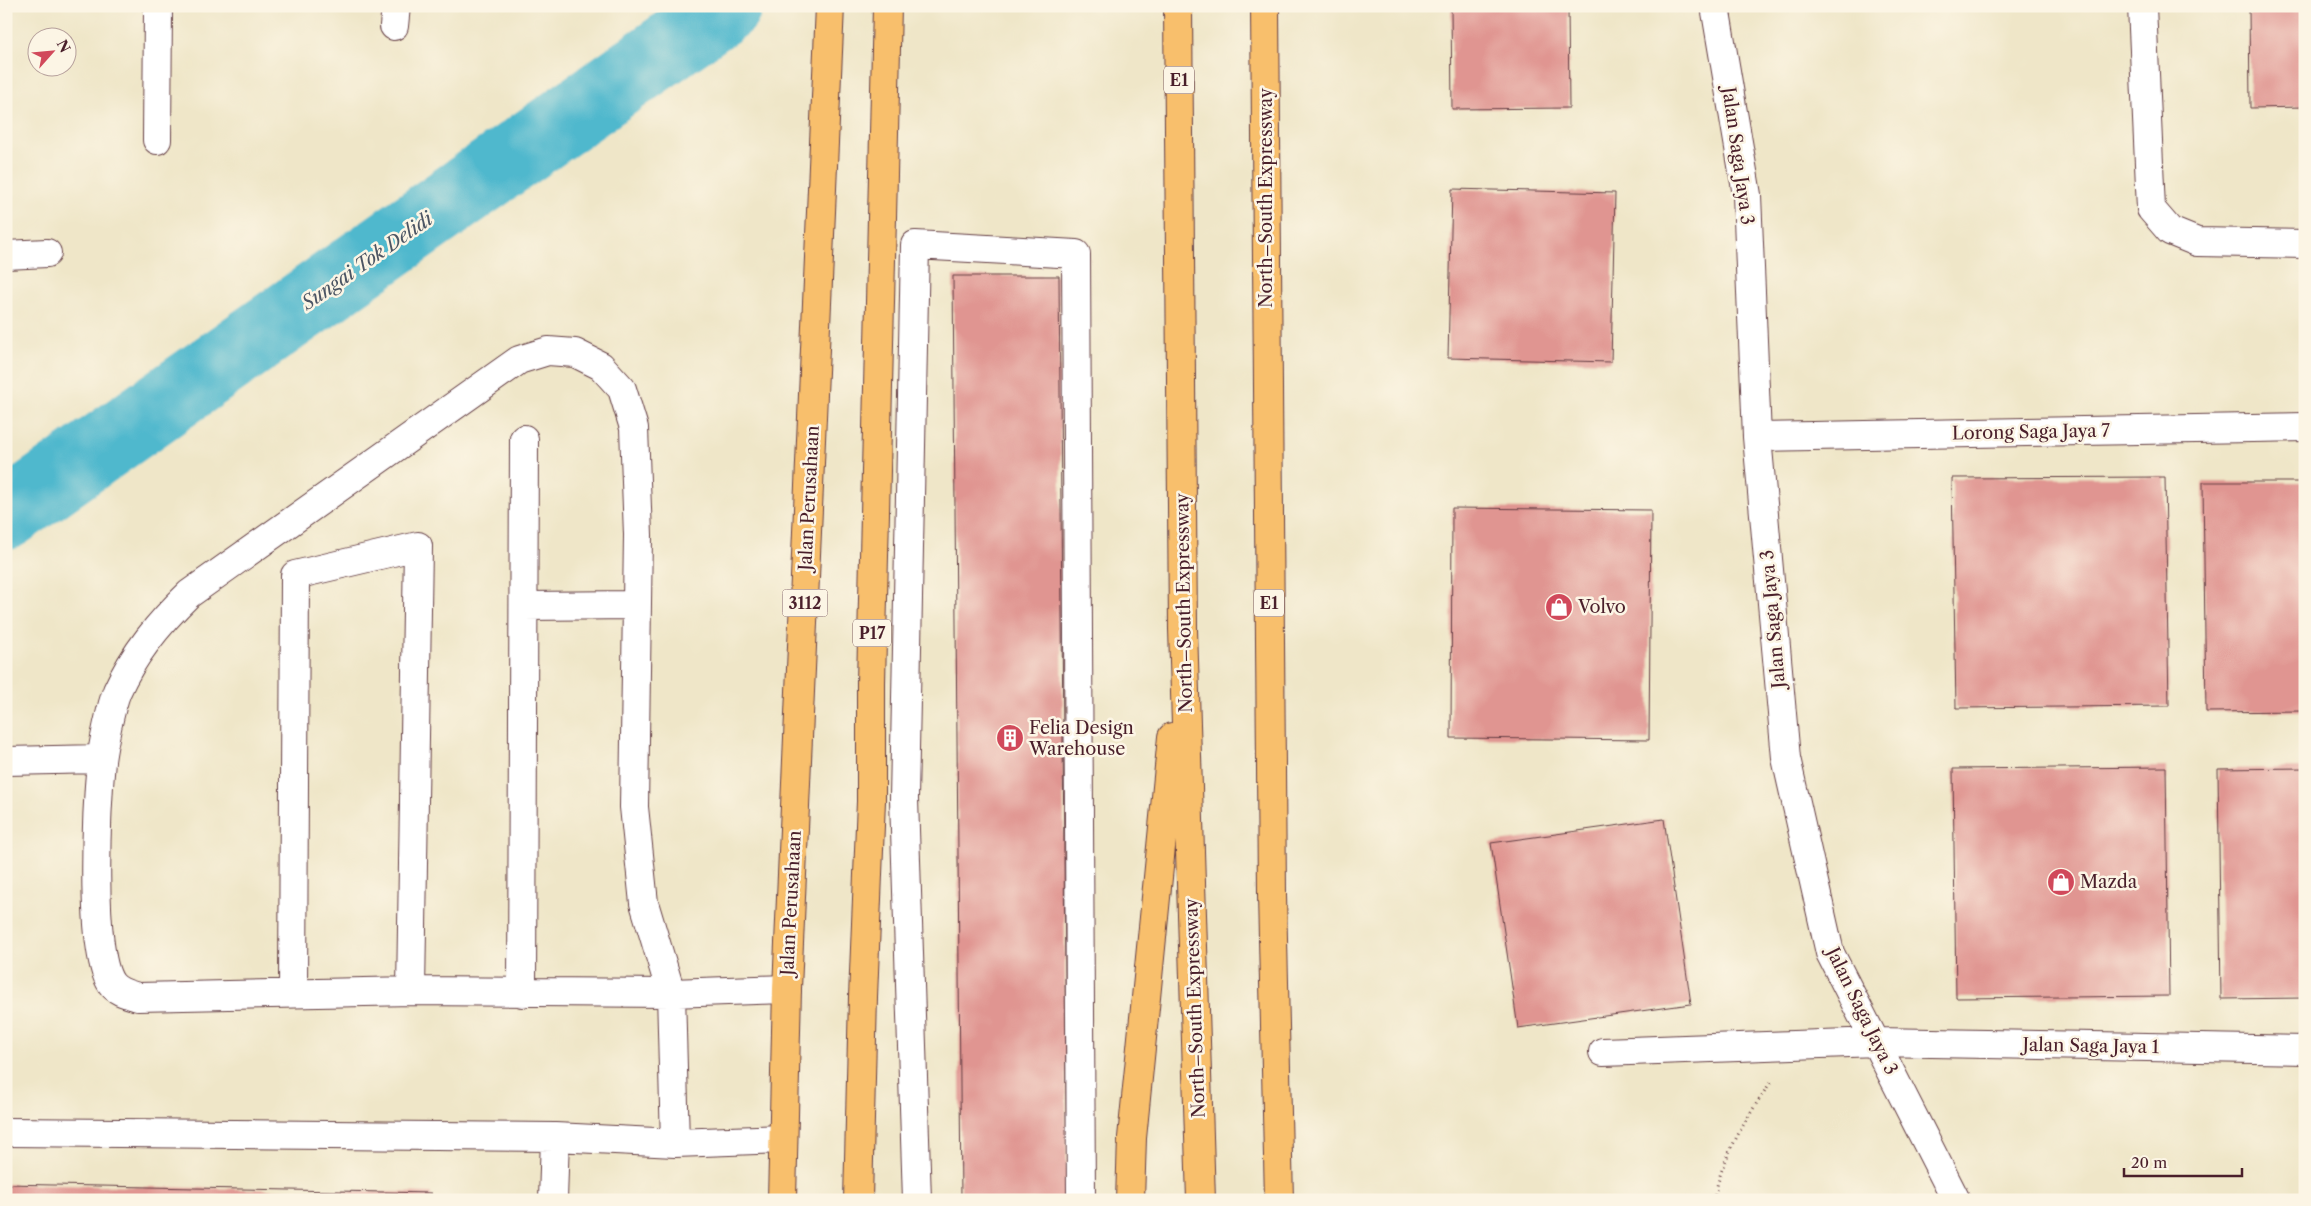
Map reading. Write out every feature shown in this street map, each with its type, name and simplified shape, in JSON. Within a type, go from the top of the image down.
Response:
[{"type":"main road","name":"Jalan Perusahaan","points":[[782,1200],[787,988],[828,93],[830,6]]},
{"type":"main road","name":"P17","points":[[858,1200],[863,997],[871,801],[870,682],[887,6]]},
{"type":"main road","name":"North–South Expressway","points":[[1178,6],[1183,629],[1202,1200]]},
{"type":"main road","name":"North–South Expressway","points":[[1265,6],[1272,885],[1279,1200]]},
{"type":"main road","points":[[1130,1200],[1132,1138],[1183,629]]},
{"type":"street","points":[[157,140],[158,6]]},
{"type":"street","name":"Jalan Saga Jaya 3","points":[[1715,6],[1747,195],[1757,437],[1786,758],[1830,953],[1878,1042],[1956,1200]]},
{"type":"street","points":[[2142,6],[2151,208],[2170,231],[2197,242],[2305,244]]},
{"type":"street","points":[[917,1200],[904,799],[915,245],[1076,254],[1081,1200]]},
{"type":"street","points":[[6,255],[47,254]]},
{"type":"street","points":[[675,1143],[671,993],[644,903],[634,806],[638,476],[634,428],[622,389],[601,366],[575,353],[548,351],[518,360],[189,594],[162,620],[137,653],[116,693],[101,759],[96,850],[100,941],[105,970],[111,984],[119,991],[138,997],[411,991],[671,993],[787,988]]},
{"type":"street","name":"Lorong Saga Jaya 7","points":[[1757,437],[2305,428]]},
{"type":"street","points":[[522,993],[524,439]]},
{"type":"street","points":[[293,993],[295,575],[418,546],[411,991]]},
{"type":"street","points":[[524,606],[636,604]]},
{"type":"street","points":[[6,760],[101,759]]},
{"type":"street","points":[[871,801],[904,799]]},
{"type":"street","name":"Jalan Saga Jaya 1","points":[[1603,1052],[1878,1042],[2305,1050]]},
{"type":"street","points":[[6,1132],[554,1137],[675,1143],[783,1139]]},
{"type":"street","points":[[553,1200],[554,1137]]},
{"type":"path","points":[[1714,1200],[1717,1181],[1748,1116],[1795,1046]]},
{"type":"building","points":[[1451,6],[1568,6],[1569,108],[1452,109]]},
{"type":"building","points":[[2249,6],[2305,6],[2305,107],[2250,108]]},
{"type":"building","points":[[1452,189],[1615,193],[1611,362],[1448,358]]},
{"type":"building","name":"Felia Design Warehouse","points":[[953,276],[1059,276],[1067,1200],[961,1200]]},
{"type":"building","points":[[2165,477],[2169,706],[1956,708],[1952,478]]},
{"type":"building","points":[[2203,482],[2305,482],[2305,711],[2206,712]]},
{"type":"building","points":[[1452,508],[1651,510],[1649,740],[1451,738]]},
{"type":"building","name":"Mazda","points":[[2166,767],[2169,996],[1956,998],[1953,769]]},
{"type":"building","points":[[2305,768],[2305,998],[2221,999],[2218,769]]},
{"type":"building","points":[[1664,819],[1691,1004],[1518,1028],[1491,843]]},
{"type":"building","points":[[6,1184],[431,1193],[431,1200],[6,1200]]},
{"type":"waterway","points":[[707,6],[707,22]]},
{"type":"waterway","name":"Sungai Tok Delidi","points":[[6,515],[727,6]]},
{"type":"place","name":"Volvo","points":[[1559,607]]},
{"type":"place","name":"Felia Design Warehouse","points":[[1010,738]]},
{"type":"place","name":"Mazda","points":[[2061,882]]}]
